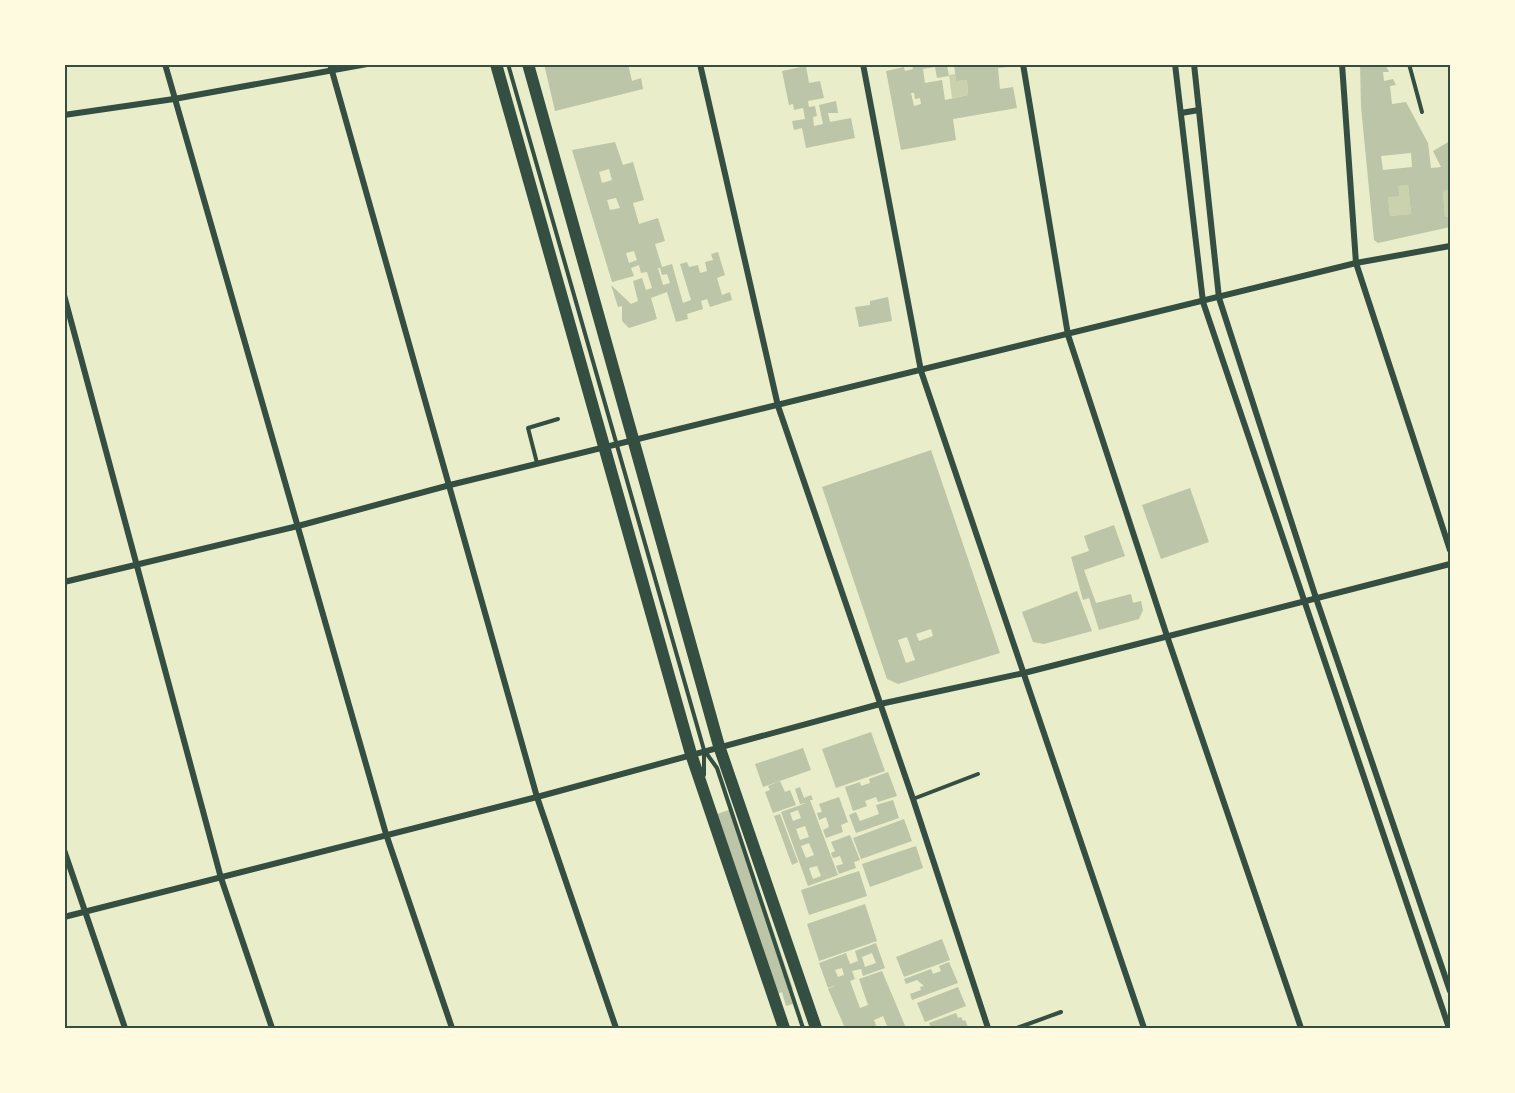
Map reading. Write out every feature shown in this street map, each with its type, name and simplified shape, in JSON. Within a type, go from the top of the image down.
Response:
[{"type":"main road","points":[[496,64],[610,446],[691,753],[784,1029]]},
{"type":"main road","points":[[528,64],[719,746],[816,1029]]},
{"type":"street","points":[[165,64],[386,834],[452,1029]]},
{"type":"street","points":[[64,115],[174,99],[331,68],[368,64]]},
{"type":"street","points":[[700,64],[778,406],[913,799],[988,1029]]},
{"type":"street","points":[[863,64],[921,371],[1144,1029]]},
{"type":"street","points":[[1023,64],[1068,335],[1300,1029]]},
{"type":"street","points":[[1175,64],[1203,302],[1449,1029]]},
{"type":"street","points":[[1194,64],[1219,298],[1316,598],[1450,991]]},
{"type":"street","points":[[1342,64],[1356,263],[1450,550]]},
{"type":"street","points":[[331,68],[537,797],[616,1029]]},
{"type":"street","points":[[1181,113],[1199,110]]},
{"type":"street","points":[[64,582],[298,526],[537,463],[1356,263],[1450,246]]},
{"type":"street","points":[[64,295],[221,878],[272,1029]]},
{"type":"street","points":[[64,917],[537,797],[691,753],[880,704],[1024,673],[1450,564]]},
{"type":"street","points":[[64,850],[125,1029]]},
{"type":"lane","points":[[508,64],[610,446],[704,750],[704,772],[790,1029]]},
{"type":"lane","points":[[1409,64],[1422,112]]},
{"type":"lane","points":[[537,463],[528,428],[558,419]]},
{"type":"lane","points":[[704,750],[717,768],[803,1029]]},
{"type":"lane","points":[[913,799],[978,774]]},
{"type":"lane","points":[[1017,1029],[1061,1012]]},
{"type":"green space","points":[[955,74],[956,81],[967,80],[968,95],[952,98],[949,75]]},
{"type":"green space","points":[[1408,185],[1411,214],[1390,216],[1388,197],[1398,186]]},
{"type":"green space","points":[[1450,190],[1450,216],[1445,217],[1443,191]]},
{"type":"building","points":[[544,64],[628,64],[632,81],[641,78],[643,89],[555,111]]},
{"type":"building","points":[[954,64],[1009,64],[1009,67],[998,68],[1000,89],[1013,87],[1017,108],[953,119],[956,140],[901,150],[886,71],[904,67],[905,71],[913,69],[912,65],[947,65],[949,76],[937,78],[935,67],[923,69],[925,83],[942,80],[945,100],[968,95],[967,80],[956,81]],"holes":[[[911,93],[914,93],[915,99],[920,98],[921,104],[914,106]]]},
{"type":"building","points":[[1360,64],[1385,64],[1389,72],[1383,72],[1384,81],[1393,79],[1396,85],[1390,86],[1392,104],[1406,102],[1428,143],[1431,168],[1441,167],[1433,151],[1450,141],[1450,190],[1443,191],[1445,217],[1450,216],[1450,227],[1378,243],[1374,240],[1361,107]],"holes":[[[1411,153],[1412,167],[1383,170],[1381,156]],[[1408,185],[1411,214],[1390,216],[1388,197],[1399,196],[1398,186]]]},
{"type":"building","points":[[806,66],[809,83],[820,81],[824,98],[808,101],[809,107],[815,106],[817,116],[813,117],[814,126],[823,124],[819,105],[836,101],[838,113],[828,113],[830,122],[851,118],[855,138],[806,148],[802,128],[794,130],[792,121],[805,119],[803,108],[794,110],[793,104],[789,105],[782,71]]},
{"type":"building","points":[[615,142],[623,165],[633,162],[644,200],[633,203],[639,224],[658,218],[665,241],[655,244],[662,267],[672,264],[683,303],[691,300],[680,264],[687,262],[689,267],[698,265],[700,273],[707,271],[705,262],[713,260],[711,254],[718,252],[725,275],[717,278],[722,295],[730,292],[732,300],[710,307],[707,299],[701,301],[703,309],[687,314],[688,319],[676,322],[667,292],[651,298],[657,319],[629,328],[622,321],[622,306],[618,307],[611,285],[631,304],[638,301],[633,281],[642,278],[646,290],[652,288],[647,272],[641,273],[639,265],[631,268],[634,276],[612,282],[572,150]],"holes":[[[609,169],[612,180],[602,183],[599,172]],[[616,198],[620,208],[610,210],[607,200]],[[634,251],[637,260],[629,263],[626,253]],[[658,268],[662,275],[667,274],[670,283],[663,285]]]},
{"type":"building","points":[[888,297],[892,321],[859,327],[855,307],[870,305],[870,301]]},
{"type":"building","points":[[931,450],[1000,653],[898,684],[887,679],[822,487]],"holes":[[[931,629],[933,636],[919,641],[916,634]],[[907,637],[915,660],[906,663],[898,640]]]},
{"type":"building","points":[[1190,488],[1209,542],[1161,559],[1142,505]]},
{"type":"building","points":[[1114,525],[1125,556],[1084,570],[1096,603],[1131,594],[1133,603],[1141,601],[1143,610],[1139,619],[1099,630],[1089,598],[1083,600],[1071,557],[1089,551],[1084,536]]},
{"type":"building","points":[[1077,591],[1092,631],[1044,644],[1033,642],[1022,612]]},
{"type":"building","points":[[871,732],[885,771],[836,788],[822,749]]},
{"type":"building","points":[[803,748],[811,770],[763,787],[755,764]]},
{"type":"building","points":[[888,772],[897,796],[878,802],[876,797],[865,801],[867,806],[853,811],[845,787],[860,782],[861,786],[870,783],[869,779]]},
{"type":"building","points":[[780,781],[785,792],[790,790],[796,805],[773,813],[765,792],[770,790],[768,786]]},
{"type":"building","points":[[800,787],[804,798],[811,795],[813,800],[810,800],[838,875],[808,886],[781,812],[806,803],[800,804],[795,789]],"holes":[[[798,810],[801,818],[793,821],[790,813]],[[805,826],[809,837],[800,840],[796,829]],[[809,843],[814,855],[806,858],[801,846]],[[817,866],[821,876],[813,879],[809,868]]]},
{"type":"building","points":[[839,797],[848,822],[841,825],[843,832],[826,838],[823,830],[829,827],[826,817],[819,820],[817,813],[822,812],[819,804]]},
{"type":"building","points":[[893,800],[899,818],[856,833],[849,815],[856,812],[860,821],[879,814],[876,805]]},
{"type":"building","points":[[732,809],[793,989],[788,990],[793,1004],[786,1006],[782,992],[777,994],[717,814]]},
{"type":"building","points":[[780,814],[798,862],[792,865],[774,816]]},
{"type":"building","points":[[904,819],[912,841],[861,859],[853,838]]},
{"type":"building","points":[[850,835],[860,860],[854,862],[856,868],[839,874],[836,866],[843,864],[840,856],[833,858],[831,853],[835,851],[831,842]]},
{"type":"building","points":[[916,846],[923,868],[870,887],[862,864]]},
{"type":"building","points":[[859,871],[867,896],[809,915],[801,890]]},
{"type":"building","points":[[865,904],[877,941],[819,961],[807,924]]},
{"type":"building","points":[[942,939],[950,960],[904,977],[896,957]]},
{"type":"building","points":[[876,943],[885,968],[863,976],[861,969],[852,971],[855,979],[850,981],[860,1008],[868,1005],[859,979],[882,971],[906,1028],[888,1028],[883,1016],[874,1020],[877,1028],[845,1028],[828,989],[836,985],[828,988],[819,963],[846,953],[850,964],[858,961],[855,951]],"holes":[[[872,953],[876,963],[865,967],[862,957]],[[842,968],[844,975],[838,977],[835,970]]]},
{"type":"building","points":[[949,962],[958,983],[912,1000],[910,994],[921,990],[920,987],[924,986],[917,980],[906,984],[904,979],[931,969],[933,974],[941,971],[939,966]]},
{"type":"building","points":[[958,987],[966,1006],[925,1022],[917,1003]]},
{"type":"building","points":[[956,1013],[958,1018],[965,1020],[968,1027],[931,1028],[929,1023]]}]
